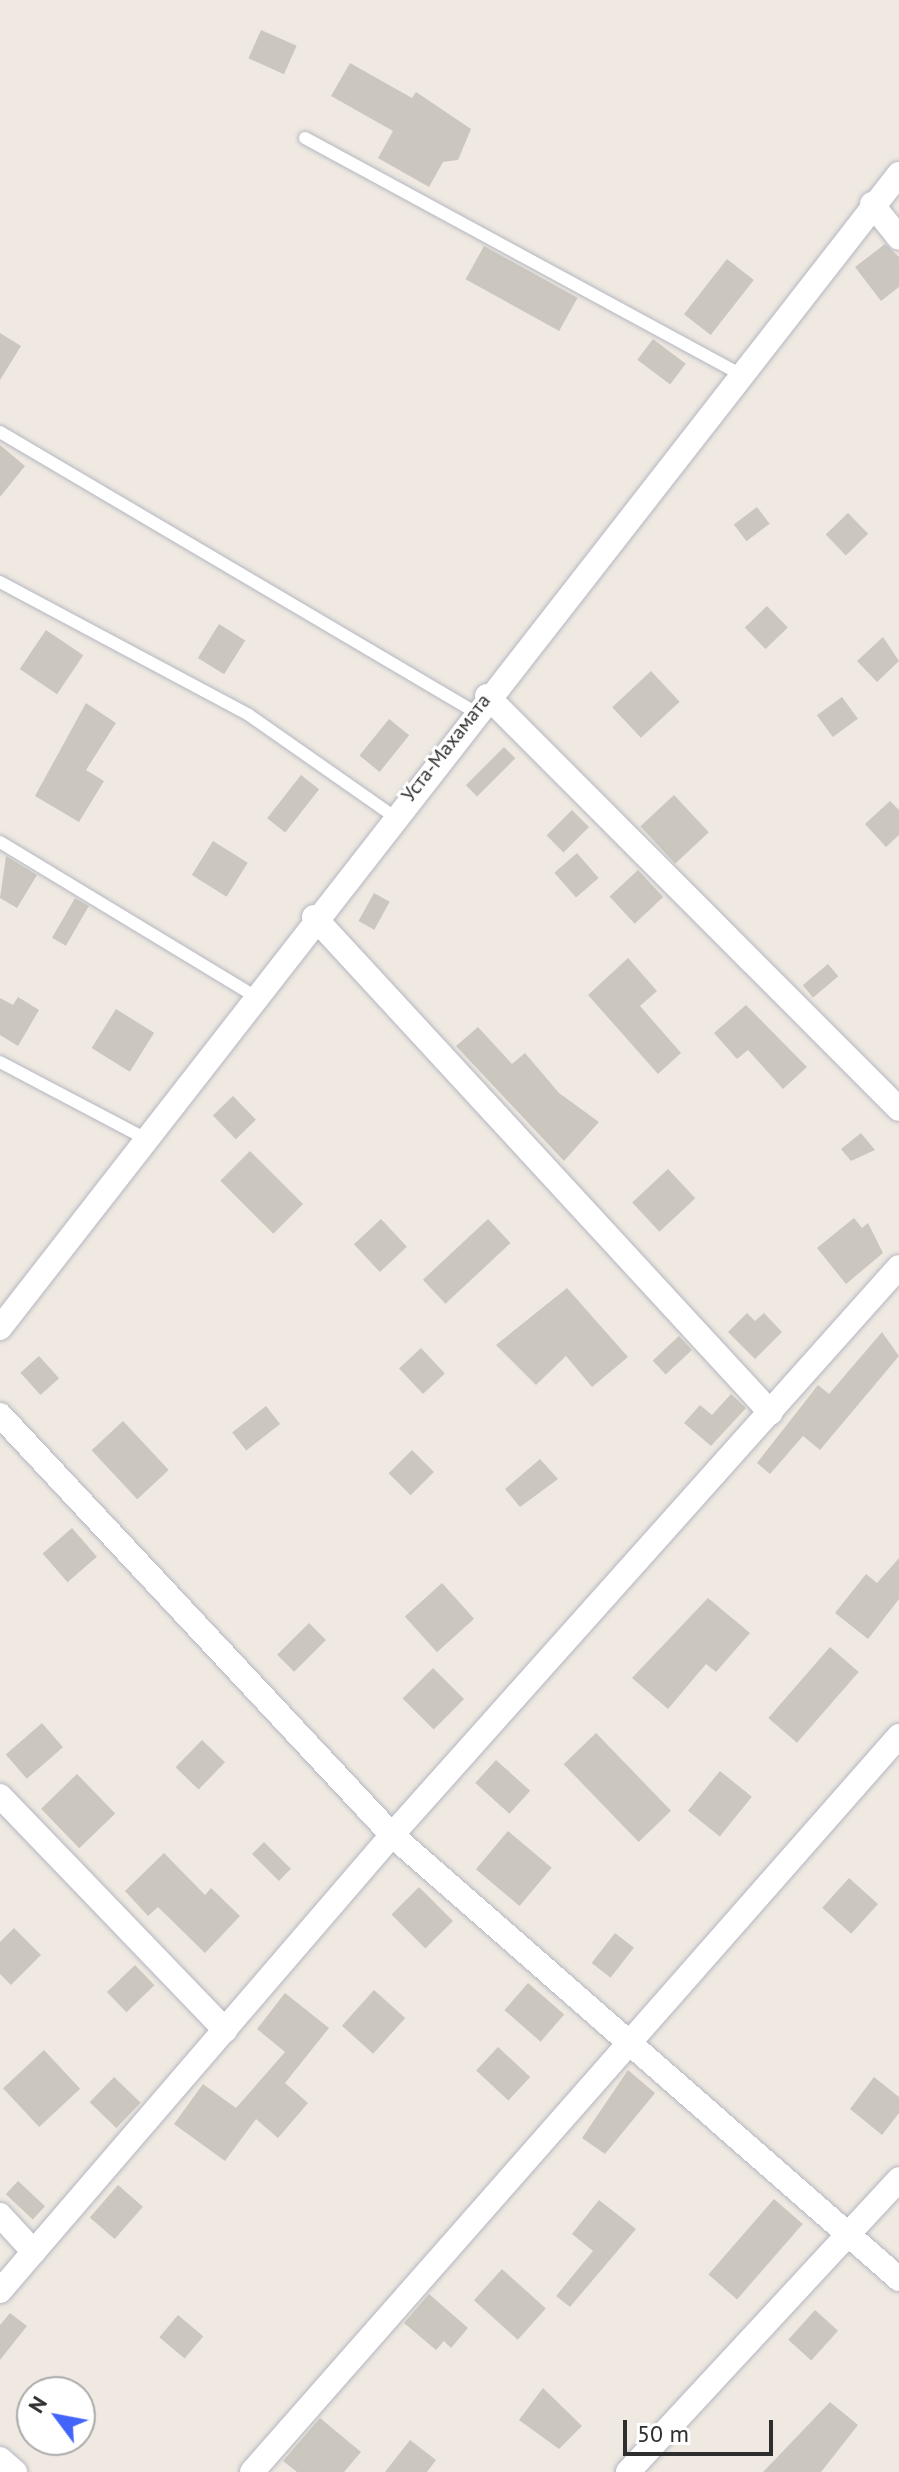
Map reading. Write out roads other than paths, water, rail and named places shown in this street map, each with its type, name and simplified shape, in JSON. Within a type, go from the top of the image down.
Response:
[{"type":"street","name":"Уста-Махамата","points":[[0,1328],[142,1137],[872,204],[899,174]]},
{"type":"street","points":[[872,204],[899,238]]},
{"type":"street","points":[[481,704],[899,1109]]},
{"type":"street","points":[[314,917],[771,1413]]},
{"type":"street","points":[[0,2291],[392,1835],[899,1267]]},
{"type":"street","points":[[0,1415],[392,1835],[628,2047],[899,2279]]},
{"type":"street","points":[[252,2472],[899,1736]]},
{"type":"street","points":[[0,1796],[225,2030]]},
{"type":"street","points":[[628,2472],[850,2237],[899,2179]]},
{"type":"street","points":[[0,2215],[34,2252]]},
{"type":"street","points":[[0,2459],[15,2472]]},
{"type":"lane","points":[[305,138],[739,374]]},
{"type":"lane","points":[[0,432],[481,704]]},
{"type":"lane","points":[[0,582],[249,715],[393,816]]},
{"type":"lane","points":[[0,842],[253,995]]},
{"type":"lane","points":[[0,1062],[142,1137]]}]
